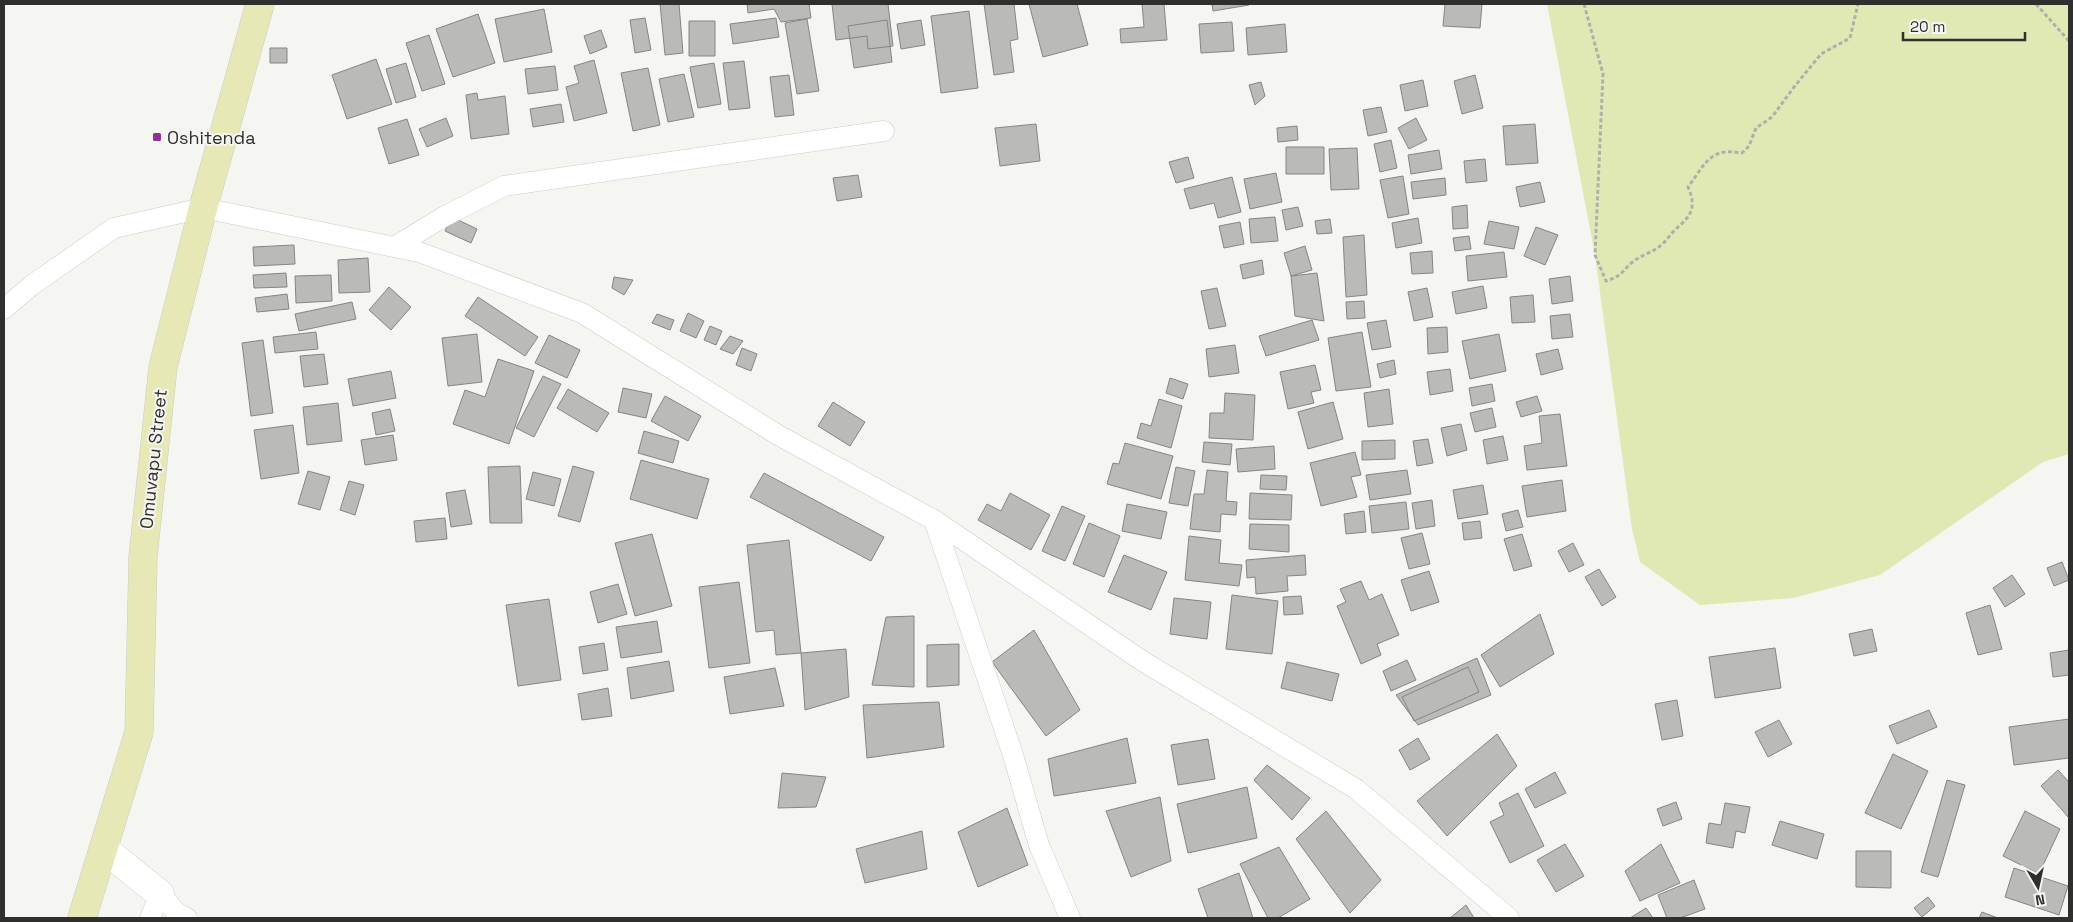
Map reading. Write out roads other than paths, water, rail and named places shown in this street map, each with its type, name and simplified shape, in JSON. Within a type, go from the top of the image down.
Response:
[{"type":"street","name":"Omuvapu Street","points":[[82,918],[139,732],[143,557],[163,367],[203,208],[260,4]]},
{"type":"street","points":[[104,849],[155,906]]},
{"type":"lane","points":[[394,247],[445,216],[504,186],[884,131]]},
{"type":"lane","points":[[4,309],[32,286],[114,228],[203,208],[419,252],[582,313],[778,435],[934,520],[1144,662],[1356,789],[1509,918]]},
{"type":"lane","points":[[934,520],[1013,755],[1039,844],[1070,918]]},
{"type":"lane","points":[[155,906],[187,918]]},
{"type":"place","name":"Oshitenda","points":[[157,137]]}]
